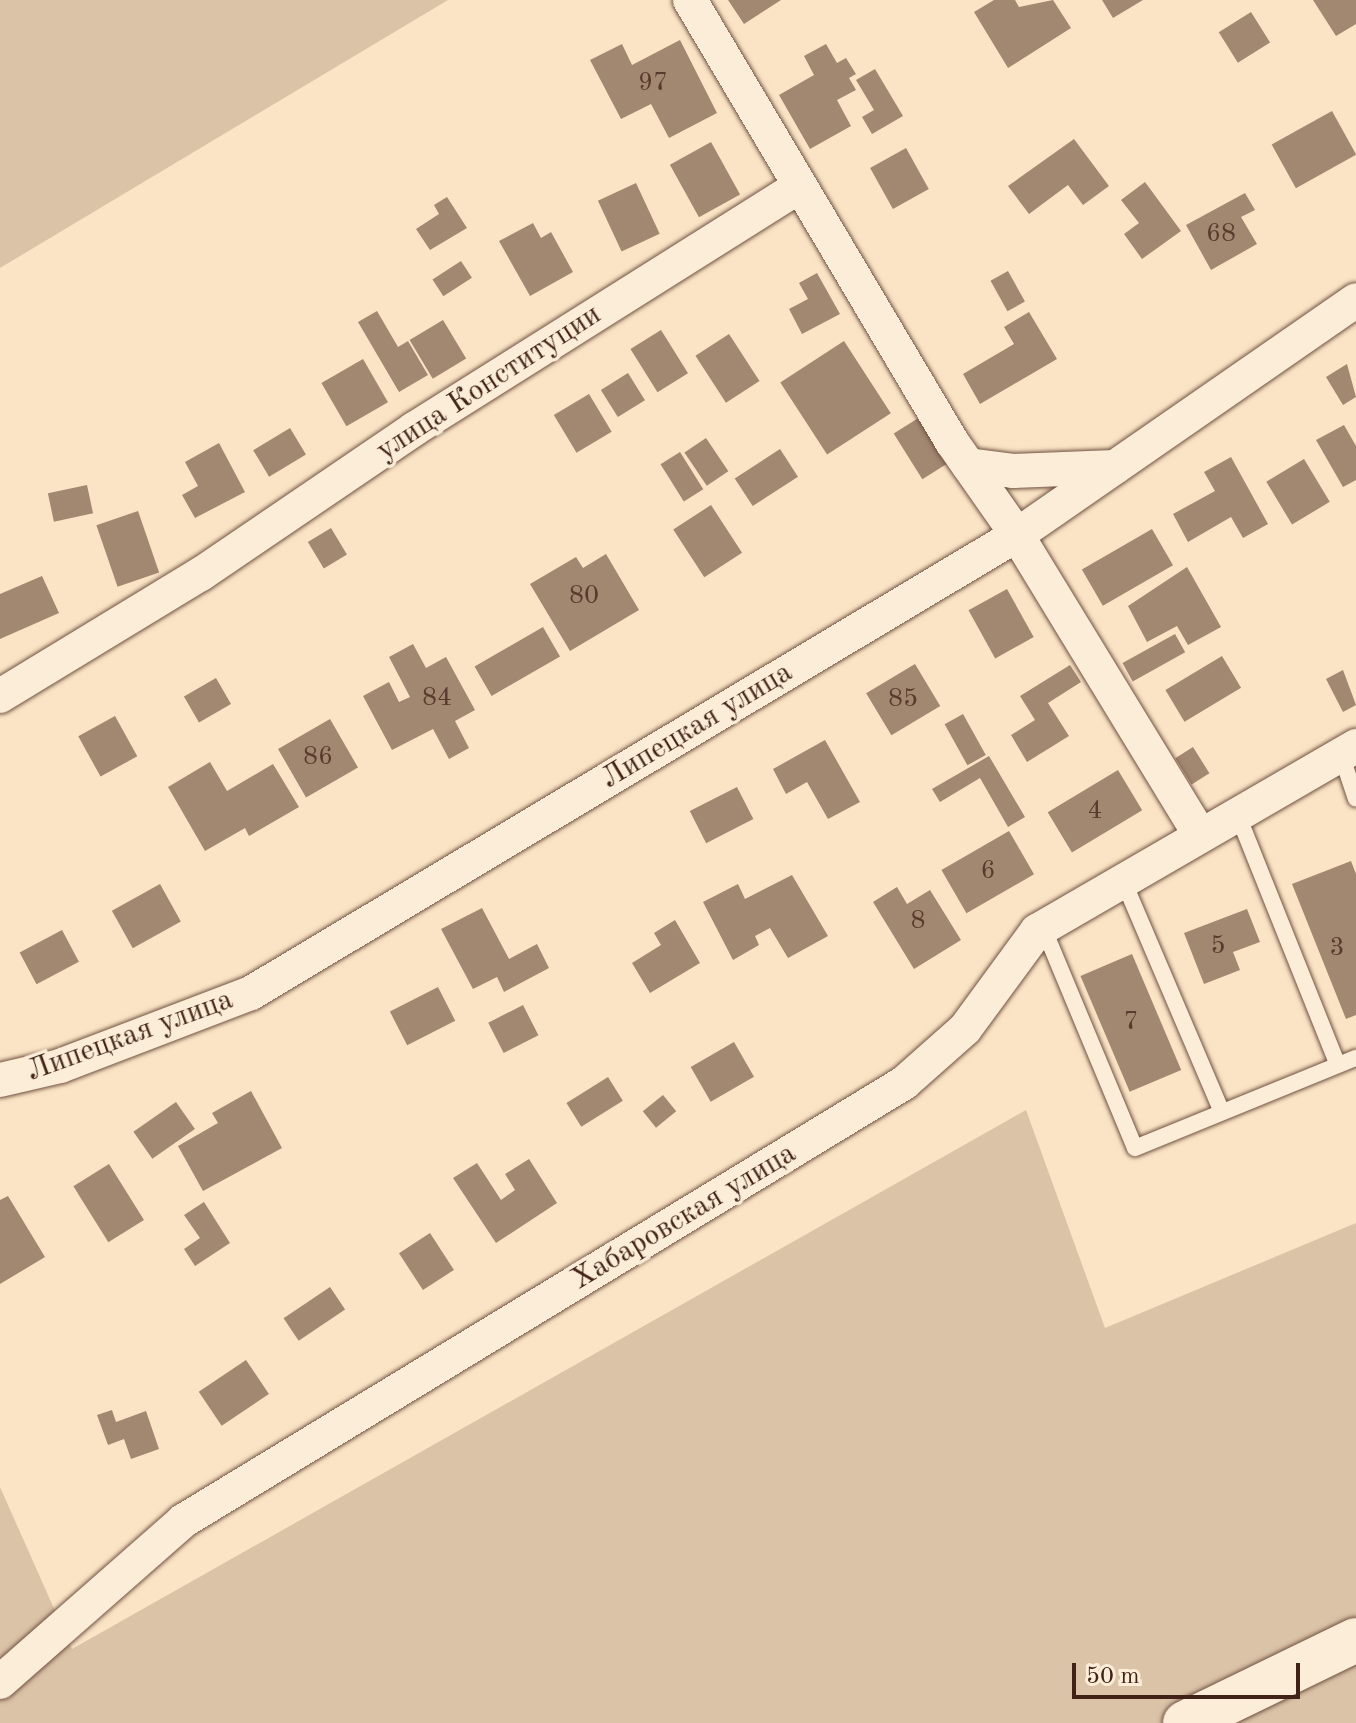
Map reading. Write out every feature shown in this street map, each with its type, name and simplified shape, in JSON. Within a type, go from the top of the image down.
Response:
[{"type":"street","points":[[690,0],[798,187],[968,465],[1017,535],[1200,835]]},
{"type":"street","name":"улица Конституции","points":[[0,696],[201,574],[414,429],[798,187]]},
{"type":"street","name":"Липецкая улица","points":[[0,1080],[60,1066],[251,993],[1017,535],[1356,300]]},
{"type":"street","points":[[968,465],[1040,471],[1115,467]]},
{"type":"street","name":"Хабаровская улица","points":[[0,1682],[183,1521],[904,1083],[965,1029],[1013,959],[1043,927],[1348,750]]},
{"type":"street","points":[[1185,1723],[1327,1660],[1356,1640]]},
{"type":"lane","points":[[1348,750],[1356,799]]},
{"type":"lane","points":[[1237,813],[1338,1065]]},
{"type":"lane","points":[[1123,880],[1222,1112]]},
{"type":"lane","points":[[1043,927],[1135,1148],[1356,1058]]},
{"type":"shaded area","points":[[0,0],[448,0],[0,268]]},
{"type":"shaded area","points":[[1026,1110],[1105,1328],[1356,1223],[1356,1723],[0,1723],[0,1487],[72,1649]]},
{"type":"building","points":[[728,0],[781,0],[744,24]]},
{"type":"building","points":[[994,0],[1015,0],[1019,7],[1053,0],[1071,28],[1008,68],[974,12]]},
{"type":"building","points":[[1102,0],[1143,0],[1113,18]]},
{"type":"building","points":[[1313,0],[1356,0],[1356,24],[1336,36]]},
{"type":"building","points":[[1251,12],[1270,43],[1238,63],[1219,32]]},
{"type":"building","points":[[680,40],[717,113],[669,138],[651,104],[621,119],[590,60],[622,44],[632,65]]},
{"type":"building","points":[[826,44],[837,63],[846,58],[856,74],[849,78],[856,90],[837,100],[851,126],[810,149],[779,95],[814,75],[804,56]]},
{"type":"building","points":[[875,69],[903,116],[872,134],[862,117],[874,110],[856,80]]},
{"type":"building","points":[[1332,111],[1356,155],[1296,188],[1272,144]]},
{"type":"building","points":[[1074,139],[1109,186],[1083,205],[1068,185],[1029,214],[1008,186]]},
{"type":"building","points":[[711,142],[740,194],[699,217],[670,165]]},
{"type":"building","points":[[906,148],[929,189],[893,209],[870,168]]},
{"type":"building","points":[[1145,182],[1181,231],[1142,259],[1124,234],[1139,223],[1121,200]]},
{"type":"building","points":[[636,183],[660,234],[622,252],[598,201]]},
{"type":"building","points":[[1245,193],[1255,210],[1241,217],[1257,244],[1211,270],[1186,225]]},
{"type":"building","points":[[447,197],[467,228],[430,250],[416,229],[439,214],[434,205]]},
{"type":"building","points":[[533,223],[541,238],[551,232],[573,272],[530,296],[499,241]]},
{"type":"building","points":[[461,261],[472,278],[443,296],[432,280]]},
{"type":"building","points":[[1008,271],[1025,302],[1007,311],[991,281]]},
{"type":"building","points":[[817,273],[840,314],[802,334],[789,309],[808,299],[799,283]]},
{"type":"building","points":[[377,311],[398,347],[408,341],[428,375],[399,392],[358,322]]},
{"type":"building","points":[[1029,312],[1057,359],[980,404],[963,374],[1014,344],[1004,327]]},
{"type":"building","points":[[443,320],[466,359],[433,379],[410,340]]},
{"type":"building","points":[[661,330],[688,373],[657,392],[630,349]]},
{"type":"building","points":[[729,334],[759,381],[726,403],[695,356]]},
{"type":"building","points":[[844,341],[891,413],[827,455],[780,382]]},
{"type":"building","points":[[363,359],[388,402],[346,426],[321,383]]},
{"type":"building","points":[[1347,364],[1356,397],[1343,405],[1326,377]]},
{"type":"building","points":[[628,373],[645,400],[618,417],[601,390]]},
{"type":"building","points":[[589,394],[612,432],[577,453],[554,415]]},
{"type":"building","points":[[920,417],[949,463],[922,479],[894,433]]},
{"type":"building","points":[[1344,425],[1356,446],[1356,480],[1343,487],[1316,440]]},
{"type":"building","points":[[290,428],[306,455],[269,477],[253,450]]},
{"type":"building","points":[[706,438],[728,471],[707,486],[684,453]]},
{"type":"building","points":[[219,443],[245,492],[195,518],[182,495],[198,486],[185,462]]},
{"type":"building","points":[[780,449],[798,477],[753,506],[735,478]]},
{"type":"building","points":[[680,452],[703,489],[684,502],[660,464]]},
{"type":"building","points":[[1231,457],[1268,524],[1243,538],[1231,517],[1188,542],[1173,514],[1215,491],[1204,472]]},
{"type":"building","points":[[1304,459],[1330,502],[1292,525],[1266,482]]},
{"type":"building","points":[[87,485],[93,513],[54,522],[48,493]]},
{"type":"building","points":[[711,505],[742,553],[704,577],[673,530]]},
{"type":"building","points":[[138,511],[159,572],[118,587],[96,525]]},
{"type":"building","points":[[331,528],[347,555],[324,568],[308,542]]},
{"type":"building","points":[[1152,529],[1173,565],[1103,606],[1082,570]]},
{"type":"building","points":[[606,554],[639,610],[570,651],[530,584],[576,557],[583,568]]},
{"type":"building","points":[[1187,567],[1221,627],[1188,645],[1177,626],[1147,642],[1128,606]]},
{"type":"building","points":[[42,576],[59,613],[0,639],[0,594]]},
{"type":"building","points":[[1007,589],[1034,637],[995,658],[969,610]]},
{"type":"building","points":[[543,627],[560,656],[492,696],[475,666]]},
{"type":"building","points":[[1175,634],[1185,652],[1133,681],[1123,663]]},
{"type":"building","points":[[413,644],[426,668],[446,657],[475,710],[455,721],[469,748],[449,759],[433,729],[392,750],[363,696],[389,682],[399,702],[410,697],[389,657]]},
{"type":"building","points":[[1222,656],[1241,688],[1184,722],[1165,690]]},
{"type":"building","points":[[915,664],[940,706],[891,735],[866,693]]},
{"type":"building","points":[[1070,665],[1081,682],[1048,703],[1069,736],[1027,762],[1011,735],[1035,720],[1020,696]]},
{"type":"building","points":[[1343,670],[1356,705],[1343,712],[1326,679]]},
{"type":"building","points":[[216,678],[231,704],[199,722],[184,696]]},
{"type":"building","points":[[963,714],[986,755],[967,765],[945,724]]},
{"type":"building","points":[[115,716],[137,756],[101,777],[78,736]]},
{"type":"building","points":[[330,719],[358,767],[306,797],[278,749]]},
{"type":"building","points":[[825,740],[860,802],[828,819],[807,782],[786,794],[773,769]]},
{"type":"building","points":[[1193,747],[1209,773],[1192,784],[1175,758]]},
{"type":"building","points":[[989,756],[1025,817],[1008,827],[980,778],[940,802],[932,789]]},
{"type":"building","points":[[210,762],[227,791],[273,764],[299,807],[249,836],[245,828],[205,851],[168,787]]},
{"type":"building","points":[[1118,770],[1142,810],[1072,853],[1048,812]]},
{"type":"building","points":[[737,787],[753,819],[706,843],[690,811]]},
{"type":"building","points":[[1009,831],[1034,874],[966,913],[941,870]]},
{"type":"building","points":[[1351,861],[1356,874],[1356,1015],[1346,1019],[1292,884]]},
{"type":"building","points":[[792,875],[828,936],[788,958],[770,928],[755,936],[759,945],[733,960],[703,902],[738,884],[745,899]]},
{"type":"building","points":[[160,884],[181,922],[133,948],[112,911]]},
{"type":"building","points":[[897,887],[907,904],[930,890],[961,940],[914,969],[873,902]]},
{"type":"building","points":[[482,908],[509,959],[537,944],[549,968],[504,992],[497,977],[473,989],[441,929]]},
{"type":"building","points":[[1247,909],[1260,942],[1233,952],[1240,970],[1204,984],[1184,933]]},
{"type":"building","points":[[675,920],[700,963],[650,993],[632,963],[661,945],[654,933]]},
{"type":"building","points":[[62,930],[79,962],[37,984],[20,953]]},
{"type":"building","points":[[1132,954],[1181,1070],[1130,1092],[1080,976]]},
{"type":"building","points":[[438,987],[455,1021],[407,1045],[390,1012]]},
{"type":"building","points":[[523,1005],[538,1035],[504,1053],[488,1023]]},
{"type":"building","points":[[734,1042],[754,1077],[711,1102],[691,1067]]},
{"type":"building","points":[[608,1077],[623,1101],[581,1127],[566,1103]]},
{"type":"building","points":[[251,1091],[282,1148],[203,1191],[178,1146],[218,1123],[212,1113]]},
{"type":"building","points":[[663,1095],[676,1111],[656,1128],[643,1111]]},
{"type":"building","points":[[176,1102],[195,1129],[152,1159],[133,1132]]},
{"type":"building","points":[[529,1159],[557,1203],[496,1243],[453,1178],[477,1163],[501,1200],[515,1190],[505,1174]]},
{"type":"building","points":[[109,1164],[144,1220],[108,1242],[73,1186]]},
{"type":"building","points":[[8,1196],[45,1257],[0,1284],[0,1200]]},
{"type":"building","points":[[204,1202],[230,1243],[195,1266],[184,1249],[200,1238],[184,1215]]},
{"type":"building","points":[[430,1233],[454,1270],[423,1290],[399,1253]]},
{"type":"building","points":[[330,1287],[345,1309],[299,1341],[284,1318]]},
{"type":"building","points":[[246,1360],[269,1394],[222,1426],[199,1392]]},
{"type":"building","points":[[112,1410],[116,1422],[146,1411],[159,1449],[131,1459],[124,1439],[108,1445],[97,1415]]}]
